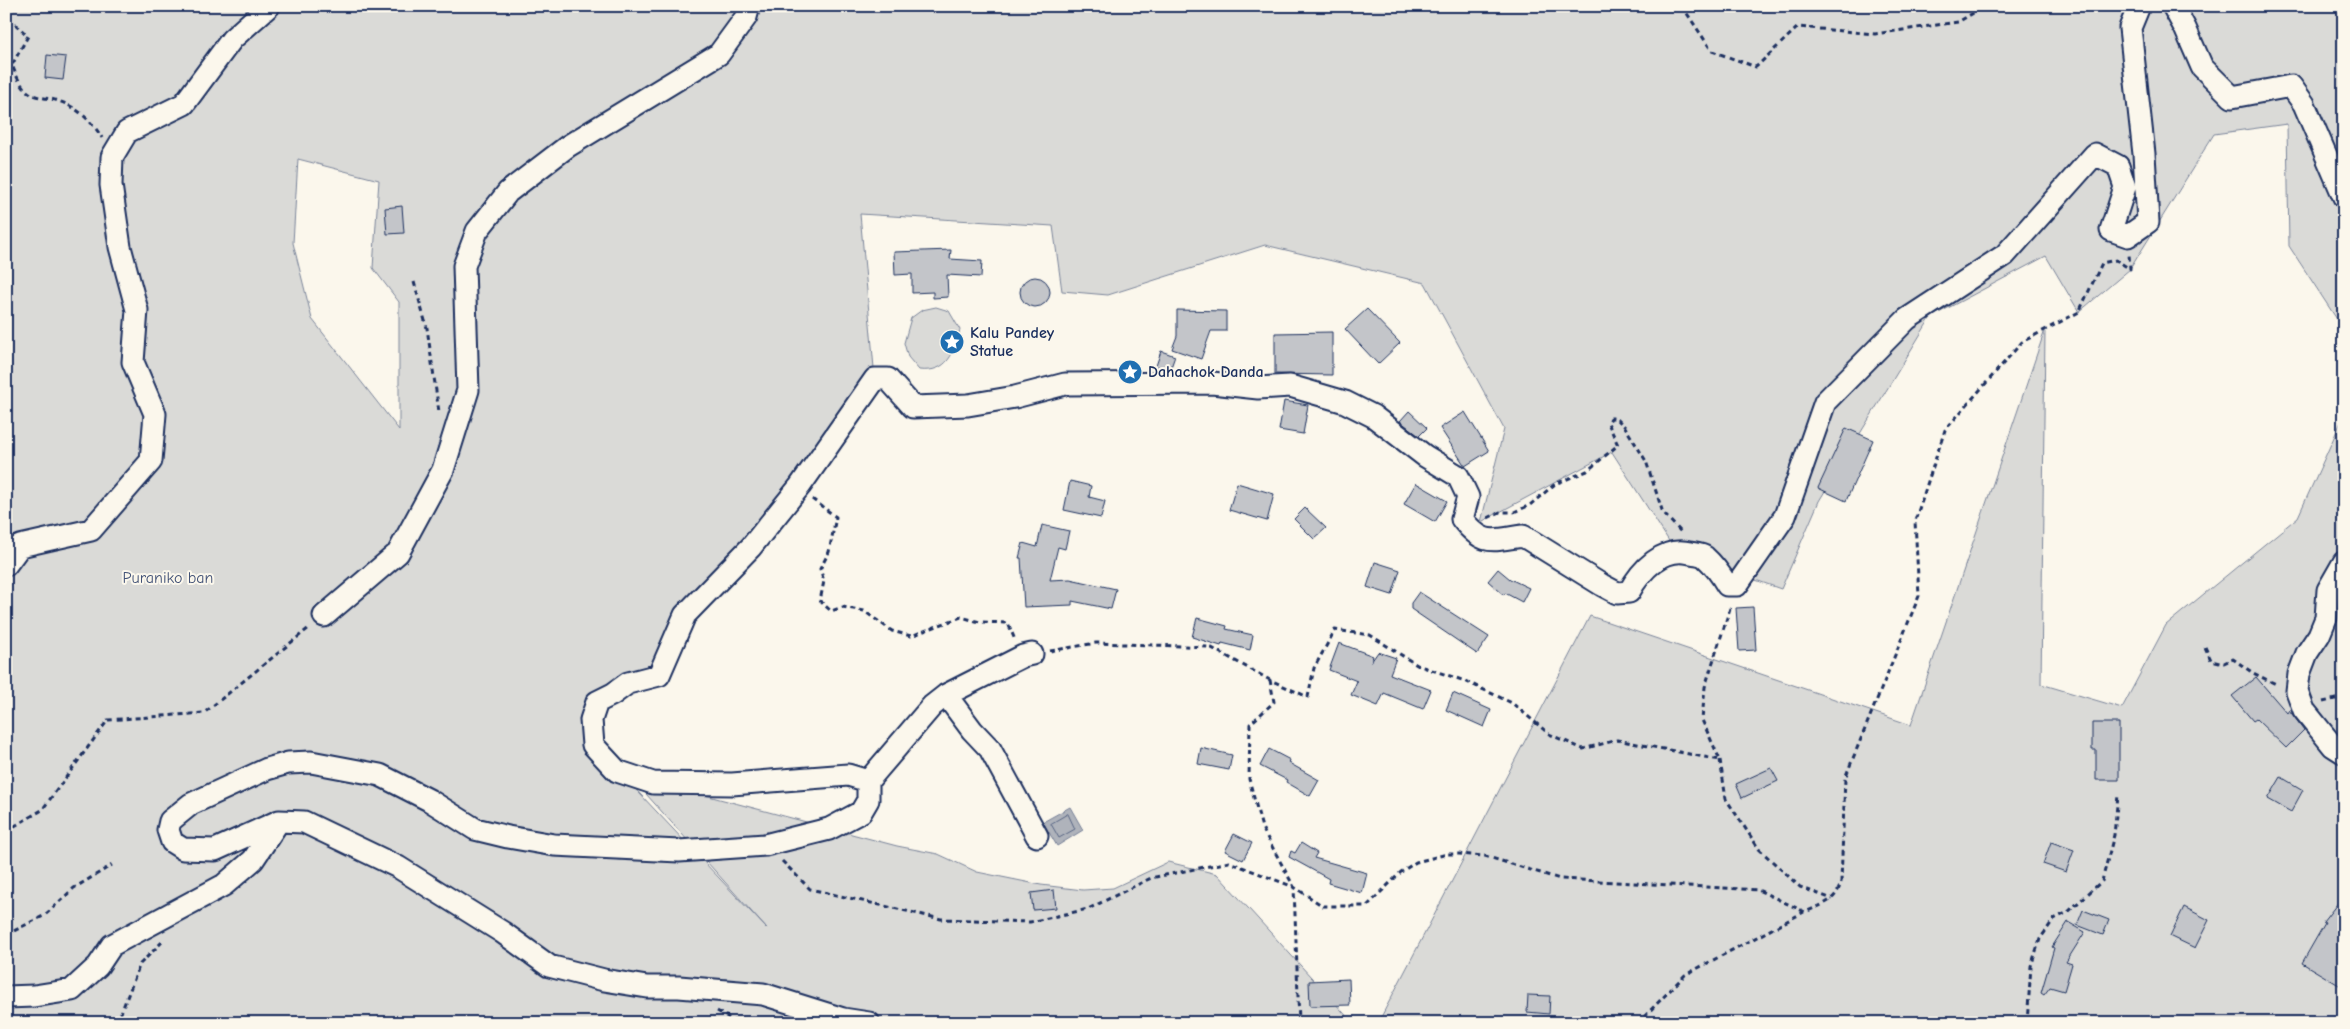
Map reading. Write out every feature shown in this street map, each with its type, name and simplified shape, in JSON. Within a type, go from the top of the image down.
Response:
[{"type":"street","points":[[6,565],[20,546],[91,530],[151,461],[155,414],[133,362],[138,310],[120,247],[111,185],[112,157],[127,132],[184,104],[232,39],[269,6]]},
{"type":"street","points":[[324,616],[398,553],[443,470],[468,390],[464,266],[477,231],[508,192],[568,146],[720,54],[746,17],[749,6]]},
{"type":"street","points":[[868,781],[848,775],[732,784],[653,783],[617,770],[594,745],[591,720],[597,702],[613,694],[628,683],[659,676],[685,615],[751,547],[800,486],[875,379],[888,379],[913,407],[978,403],[1065,384],[1212,383],[1258,388],[1290,386],[1345,402],[1373,416],[1425,456],[1458,476],[1468,497],[1462,519],[1477,536],[1492,541],[1523,536],[1588,578],[1617,593],[1629,592],[1637,578],[1652,563],[1666,554],[1683,551],[1704,556],[1720,573],[1727,585],[1737,585],[1785,516],[1825,402],[1907,319],[2006,255],[2095,154],[2118,166],[2124,188],[2111,230],[2128,236],[2148,222],[2144,154],[2130,28],[2139,6]]},
{"type":"street","points":[[2172,6],[2185,28],[2202,67],[2232,97],[2290,86],[2304,104],[2344,197]]},
{"type":"street","points":[[2344,562],[2328,590],[2326,618],[2319,635],[2307,653],[2299,674],[2297,691],[2304,710],[2333,746],[2344,753]]},
{"type":"street","points":[[869,1023],[843,1019],[764,994],[678,987],[647,987],[604,980],[549,966],[502,932],[398,867],[304,822],[279,821],[215,850],[183,849],[172,842],[168,830],[170,821],[191,804],[267,769],[288,763],[311,762],[380,775],[429,800],[475,829],[508,838],[554,845],[679,852],[765,845],[829,829],[861,812],[868,800],[868,781],[932,706],[946,696],[1027,655]]},
{"type":"street","points":[[946,696],[972,730],[990,749],[1038,836]]},
{"type":"street","points":[[6,997],[34,996],[72,990],[98,966],[112,945],[224,885],[253,860],[279,821]]},
{"type":"path","points":[[1682,6],[1712,51],[1756,67],[1798,27],[1876,34],[1958,22],[1985,6]]},
{"type":"path","points":[[6,22],[15,24],[28,36],[12,65],[18,80],[30,94],[61,102],[81,113],[97,128],[112,157]]},
{"type":"path","points":[[1638,1023],[1685,975],[1832,899],[1838,893],[1841,882],[1845,778],[1919,596],[1915,521],[1945,430],[2022,342],[2079,312],[2102,263],[2116,260],[2130,269],[2128,236]]},
{"type":"path","points":[[414,282],[427,328],[440,421]]},
{"type":"path","points":[[1470,529],[1500,512],[1514,512],[1530,505],[1555,484],[1588,471],[1602,461],[1618,445],[1608,423],[1611,418],[1616,418],[1625,427],[1646,461],[1663,513],[1704,556]]},
{"type":"path","points":[[800,486],[836,518],[829,552],[820,569],[824,581],[820,601],[831,611],[843,606],[864,611],[892,631],[911,636],[961,617],[980,622],[1008,623],[1027,655],[1096,643],[1210,647],[1270,680],[1308,697],[1314,668],[1335,630],[1370,635],[1417,665],[1465,681],[1512,703],[1549,734],[1583,749],[1617,740],[1720,760]]},
{"type":"path","points":[[1737,585],[1705,687],[1702,720],[1720,760],[1726,799],[1759,849],[1800,887],[1832,899]]},
{"type":"path","points":[[6,831],[42,810],[108,720],[204,713],[324,616]]},
{"type":"path","points":[[2205,647],[2211,660],[2224,663],[2233,659],[2253,673],[2297,691],[2308,706],[2344,697]]},
{"type":"path","points":[[1270,680],[1274,702],[1250,724],[1249,779],[1262,828],[1294,887],[1299,1023]]},
{"type":"path","points":[[2028,1023],[2030,966],[2040,939],[2054,919],[2068,912],[2102,881],[2114,835],[2118,795]]},
{"type":"path","points":[[765,845],[810,889],[941,918],[1030,922],[1088,909],[1151,878],[1229,862],[1294,887],[1323,906],[1367,906],[1401,872],[1416,862],[1447,854],[1485,856],[1560,879],[1758,890],[1805,912]]},
{"type":"path","points":[[6,935],[45,915],[74,888],[112,864]]},
{"type":"path","points":[[117,1023],[140,964],[168,935]]},
{"type":"green space","name":"Puraniko ban","points":[[6,6],[2344,6],[2344,330],[2289,246],[2287,124],[2214,134],[2130,269],[2079,312],[2046,256],[1931,317],[1819,501],[1781,589],[1676,552],[1612,452],[1481,522],[1504,429],[1425,283],[1265,245],[1108,295],[1062,291],[1053,226],[860,214],[875,379],[685,615],[659,675],[597,702],[594,745],[767,929],[629,775],[897,846],[938,854],[977,872],[1041,885],[1083,890],[1113,888],[1168,862],[1217,874],[1353,1023],[6,1023]],"holes":[[[298,159],[379,180],[373,268],[399,302],[399,430],[312,319],[293,243]]]},
{"type":"green space","points":[[936,307],[949,311],[960,330],[952,354],[943,365],[929,370],[919,370],[908,357],[904,343],[911,318],[922,310]]},
{"type":"green space","points":[[2045,330],[2041,684],[2122,708],[2166,625],[2298,517],[2344,415],[2344,1023],[1378,1023],[1590,616],[1911,725]]},
{"type":"water","points":[[1070,807],[1083,830],[1057,846],[1043,822]]},
{"type":"building","points":[[47,55],[66,57],[63,80],[45,78]]},
{"type":"building","points":[[402,206],[404,233],[387,234],[385,208]]},
{"type":"building","points":[[951,250],[950,259],[982,261],[981,277],[947,275],[948,297],[933,298],[933,292],[912,293],[912,274],[895,275],[894,252]]},
{"type":"building","points":[[1035,277],[1046,281],[1050,292],[1046,303],[1035,307],[1024,303],[1020,292],[1024,281]]},
{"type":"building","points":[[1367,309],[1400,343],[1378,364],[1345,329]]},
{"type":"building","points":[[1177,310],[1226,311],[1226,331],[1211,331],[1201,359],[1172,349],[1177,336]]},
{"type":"building","points":[[1332,332],[1332,375],[1275,374],[1275,333]]},
{"type":"building","points":[[1161,351],[1175,356],[1170,370],[1156,366]]},
{"type":"building","points":[[1284,401],[1308,405],[1303,434],[1279,430]]},
{"type":"building","points":[[1409,411],[1427,428],[1419,436],[1400,421]]},
{"type":"building","points":[[1465,412],[1489,451],[1465,466],[1440,428]]},
{"type":"building","points":[[1846,428],[1873,440],[1846,501],[1818,488]]},
{"type":"building","points":[[1070,481],[1091,486],[1089,497],[1105,501],[1101,518],[1064,510]]},
{"type":"building","points":[[1237,483],[1274,494],[1267,521],[1229,510]]},
{"type":"building","points":[[1416,483],[1447,501],[1435,522],[1404,504]]},
{"type":"building","points":[[1305,508],[1326,528],[1314,539],[1294,519]]},
{"type":"building","points":[[1042,525],[1069,531],[1065,549],[1058,547],[1050,580],[1070,579],[1116,589],[1111,609],[1072,601],[1072,605],[1024,607],[1021,558],[1019,558],[1023,543],[1037,547]]},
{"type":"building","points":[[1375,562],[1400,570],[1392,595],[1367,587]]},
{"type":"building","points":[[1498,569],[1510,579],[1529,588],[1522,602],[1505,593],[1504,595],[1488,581]]},
{"type":"building","points":[[1419,592],[1489,637],[1477,654],[1411,609],[1411,603]]},
{"type":"building","points":[[1753,607],[1756,650],[1739,651],[1736,608]]},
{"type":"building","points":[[1197,618],[1227,626],[1226,629],[1253,635],[1250,650],[1222,643],[1221,646],[1192,637]]},
{"type":"building","points":[[1339,643],[1373,656],[1371,662],[1378,652],[1396,658],[1390,674],[1431,690],[1423,709],[1384,693],[1378,706],[1351,695],[1357,681],[1329,670]]},
{"type":"building","points":[[2256,677],[2287,713],[2289,710],[2304,730],[2286,748],[2256,719],[2253,721],[2232,696]]},
{"type":"building","points":[[1453,693],[1491,710],[1484,727],[1446,710]]},
{"type":"building","points":[[2092,723],[2119,723],[2119,780],[2096,780],[2096,750],[2092,750]]},
{"type":"building","points":[[1201,748],[1232,755],[1229,770],[1198,764]]},
{"type":"building","points":[[1269,749],[1290,760],[1289,763],[1319,780],[1310,796],[1286,782],[1287,780],[1260,766]]},
{"type":"building","points":[[1771,768],[1778,781],[1742,798],[1736,784]]},
{"type":"building","points":[[2281,777],[2303,790],[2291,812],[2268,799]]},
{"type":"building","points":[[1234,834],[1252,843],[1243,860],[1225,851]]},
{"type":"building","points":[[2051,842],[2074,850],[2066,872],[2043,864]]},
{"type":"building","points":[[1301,843],[1317,853],[1314,858],[1367,873],[1362,893],[1328,883],[1329,879],[1289,857],[1291,851],[1295,853]]},
{"type":"building","points":[[1054,890],[1056,908],[1033,910],[1031,893]]},
{"type":"building","points":[[2344,895],[2344,988],[2302,963],[2325,923],[2323,922]]},
{"type":"building","points":[[2184,907],[2209,920],[2195,948],[2170,936]]},
{"type":"building","points":[[2083,910],[2109,920],[2103,935],[2077,925]]},
{"type":"building","points":[[2068,922],[2085,932],[2066,962],[2072,964],[2064,991],[2050,987],[2044,995],[2041,993],[2054,948],[2052,947]]},
{"type":"building","points":[[1349,979],[1350,1005],[1310,1006],[1309,981]]},
{"type":"building","points":[[1528,995],[1550,996],[1549,1014],[1527,1012]]},
{"type":"place","name":"Kalu Pandey Statue","points":[[952,342]]},
{"type":"place","name":"Dahachok Danda","points":[[1130,372]]}]
